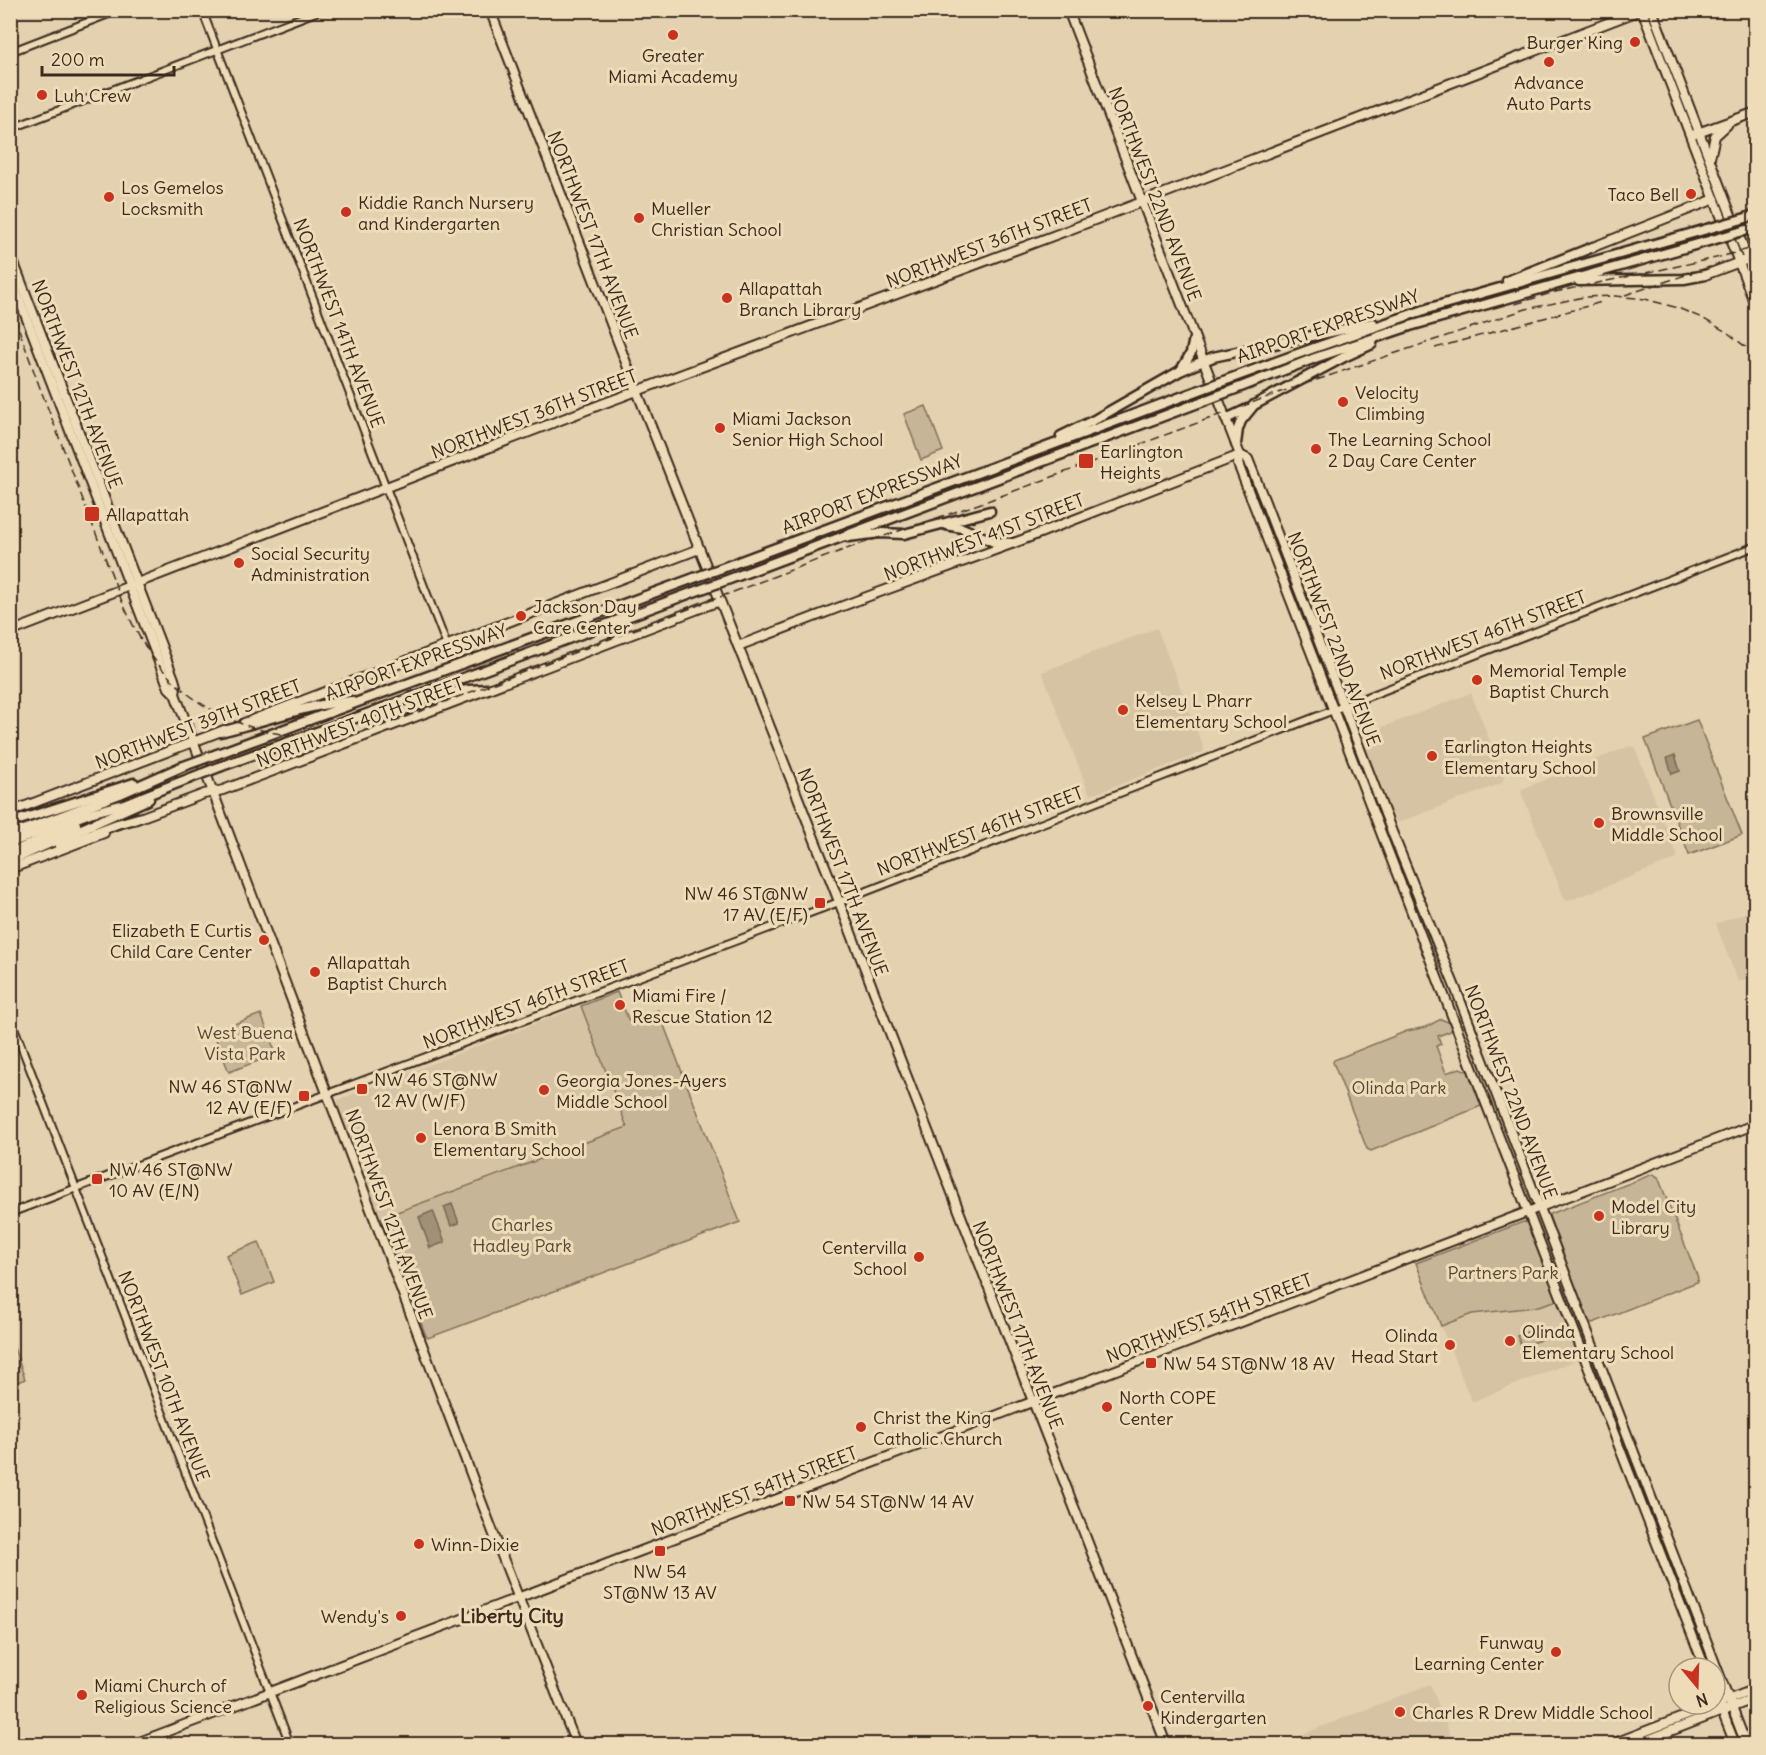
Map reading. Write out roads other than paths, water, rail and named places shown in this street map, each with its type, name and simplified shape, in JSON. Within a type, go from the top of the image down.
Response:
[{"type":"highway","name":"AIRPORT EXPRESSWAY","points":[[10,835],[120,794],[181,767],[360,700],[1391,321],[1476,294],[1755,215]]},
{"type":"highway","name":"AIRPORT EXPRESSWAY","points":[[10,843],[90,813],[124,804],[188,778],[727,580],[1315,358],[1410,326],[1752,228]]},
{"type":"highway","points":[[1476,294],[1593,247]]},
{"type":"highway","points":[[1561,282],[1690,278],[1705,275]]},
{"type":"highway","points":[[1001,463],[1086,424],[1180,371],[1221,355],[1364,324],[1391,321]]},
{"type":"highway","points":[[1226,418],[1410,326]]},
{"type":"highway","points":[[1180,371],[1190,358],[1194,338]]},
{"type":"highway","points":[[1236,444],[1241,421],[1254,405]]},
{"type":"highway","points":[[833,539],[873,534],[904,534],[990,511]]},
{"type":"highway","points":[[934,527],[954,526],[994,542],[1013,543]]},
{"type":"highway","points":[[385,707],[455,692],[488,689]]},
{"type":"highway","points":[[220,732],[310,708],[360,700]]},
{"type":"highway","points":[[10,823],[164,774]]},
{"type":"highway","points":[[10,862],[147,801],[163,788]]},
{"type":"highway","points":[[10,853],[124,804]]},
{"type":"highway","points":[[10,862],[138,818]]},
{"type":"main road","name":"NORTHWEST 17TH AVENUE","points":[[490,10],[1166,1744]]},
{"type":"main road","name":"NORTHWEST 22ND AVENUE","points":[[1068,10],[1236,444],[1240,455],[1238,464],[1700,1656]]},
{"type":"main road","name":"NORTHWEST 36TH STREET","points":[[10,632],[637,391],[1142,202],[1642,10]]},
{"type":"main road","points":[[1642,10],[1715,199],[1747,259],[1755,306]]},
{"type":"main road","points":[[1652,10],[1755,280]]},
{"type":"main road","points":[[1667,75],[1672,76],[1682,86]]},
{"type":"main road","points":[[1691,136],[1755,112]]},
{"type":"main road","points":[[1709,159],[1717,133],[1742,117]]},
{"type":"main road","points":[[1593,247],[1715,199]]},
{"type":"main road","name":"NORTHWEST 12TH AVENUE","points":[[10,253],[133,585]]},
{"type":"main road","points":[[1705,275],[1747,259]]},
{"type":"main road","name":"NORTHWEST 12TH AVENUE","points":[[10,275],[133,585],[176,686],[175,694],[518,1598],[576,1744]]},
{"type":"main road","name":"NORTHWEST 22ND AVENUE","points":[[1240,455],[1248,459],[1252,469],[1449,972],[1746,1744]]},
{"type":"main road","name":"NORTHWEST 41ST STREET","points":[[738,646],[1240,455]]},
{"type":"main road","name":"NORTHWEST 39TH STREET","points":[[10,812],[699,549]]},
{"type":"main road","name":"NORTHWEST 40TH STREET","points":[[10,869],[138,818],[245,782],[720,602]]},
{"type":"main road","name":"NORTHWEST 54TH STREET","points":[[134,1744],[1755,1124]]},
{"type":"main road","points":[[1731,1703],[1755,1689]]},
{"type":"main road","points":[[1727,1704],[1755,1698]]},
{"type":"main road","points":[[1612,1744],[1694,1716]]},
{"type":"main road","points":[[1637,1744],[1700,1716]]},
{"type":"main road","points":[[1724,1716],[1735,1744]]},
{"type":"street","points":[[10,52],[119,10]]},
{"type":"street","name":"NORTHWEST 14TH AVENUE","points":[[202,10],[447,646]]},
{"type":"street","points":[[10,129],[321,10]]},
{"type":"street","name":"NORTHWEST 46TH STREET","points":[[10,1213],[839,902],[1755,546]]},
{"type":"street","name":"NORTHWEST 10TH AVENUE","points":[[10,1017],[290,1744]]},
{"type":"railway","points":[[1515,304],[1555,292],[1716,258],[1756,247]]},
{"type":"railway","points":[[1625,295],[1719,264]]},
{"type":"railway","points":[[10,304],[121,599],[144,645],[175,683],[200,703],[227,718],[255,728],[285,734],[316,736],[348,734],[379,727],[846,549],[990,500],[1281,392],[1526,309],[1584,297],[1615,296],[1645,299],[1678,308],[1702,318],[1728,333],[1756,355]]},
{"type":"railway","points":[[1435,348],[1602,302]]},
{"type":"place","name":"Greater Miami Academy","points":[[673,35]]},
{"type":"place","name":"Burger King","points":[[1635,42]]},
{"type":"place","name":"Advance Auto Parts","points":[[1549,62]]},
{"type":"place","name":"Luh Crew","points":[[42,95]]},
{"type":"place","name":"Taco Bell","points":[[1691,194]]},
{"type":"place","name":"Los Gemelos Locksmith","points":[[109,197]]},
{"type":"place","name":"Kiddie Ranch Nursery and Kindergarten","points":[[346,212]]},
{"type":"place","name":"Mueller Christian School","points":[[639,218]]},
{"type":"place","name":"Allapattah Branch Library","points":[[727,298]]},
{"type":"place","name":"Velocity Climbing","points":[[1343,402]]},
{"type":"place","name":"Miami Jackson Senior High School","points":[[720,428]]},
{"type":"place","name":"The Learning School 2 Day Care Center","points":[[1316,449]]},
{"type":"place","name":"Earlington Heights","points":[[1086,461]]},
{"type":"place","name":"Allapattah","points":[[92,514]]},
{"type":"place","name":"Social Security Administration","points":[[239,563]]},
{"type":"place","name":"Jackson Day Care Center","points":[[521,616]]},
{"type":"place","name":"Memorial Temple Baptist Church","points":[[1477,680]]},
{"type":"place","name":"Kelsey L Pharr Elementary School","points":[[1123,710]]},
{"type":"place","name":"Earlington Heights Elementary School","points":[[1432,756]]},
{"type":"place","name":"Brownsville Middle School","points":[[1599,823]]},
{"type":"place","name":"NW 46 ST@NW 17 AV (E/F)","points":[[820,903]]},
{"type":"place","name":"Elizabeth E Curtis Child Care Center","points":[[264,940]]},
{"type":"place","name":"Allapattah Baptist Church","points":[[315,972]]},
{"type":"place","name":"Miami Fire / Rescue Station 12","points":[[620,1005]]},
{"type":"place","name":"NW 46 ST@NW 12 AV (W/F)","points":[[362,1089]]},
{"type":"place","name":"Georgia Jones-Ayers Middle School","points":[[544,1090]]},
{"type":"place","name":"NW 46 ST@NW 12 AV (E/F)","points":[[304,1096]]},
{"type":"place","name":"Lenora B Smith Elementary School","points":[[421,1138]]},
{"type":"place","name":"NW 46 ST@NW 10 AV (E/N)","points":[[97,1179]]},
{"type":"place","name":"Model City Library","points":[[1599,1216]]},
{"type":"place","name":"Centervilla School","points":[[919,1257]]},
{"type":"place","name":"Olinda Elementary School","points":[[1510,1341]]},
{"type":"place","name":"Olinda Head Start","points":[[1450,1345]]},
{"type":"place","name":"NW 54 ST@NW 18 AV","points":[[1151,1363]]},
{"type":"place","name":"North COPE Center","points":[[1107,1407]]},
{"type":"place","name":"Christ the King Catholic Church","points":[[861,1427]]},
{"type":"place","name":"NW 54 ST@NW 14 AV","points":[[790,1501]]},
{"type":"place","name":"Winn-Dixie","points":[[419,1544]]},
{"type":"place","name":"NW 54 ST@NW 13 AV","points":[[660,1551]]},
{"type":"place","name":"Wendy's","points":[[401,1616]]},
{"type":"place","name":"Funway Learning Center","points":[[1556,1652]]},
{"type":"place","name":"Miami Church of Religious Science","points":[[82,1695]]},
{"type":"place","name":"Centervilla Kindergarten","points":[[1148,1706]]},
{"type":"place","name":"Charles R Drew Middle School","points":[[1400,1712]]},
{"type":"district","name":"Liberty City","points":[[512,1615]]},
{"type":"park label","name":"West Buena Vista Park","points":[[245,1042]]},
{"type":"park label","name":"Olinda Park","points":[[1399,1087]]},
{"type":"park label","name":"Charles Hadley Park","points":[[522,1234]]},
{"type":"park label","name":"Partners Park","points":[[1503,1272]]}]
